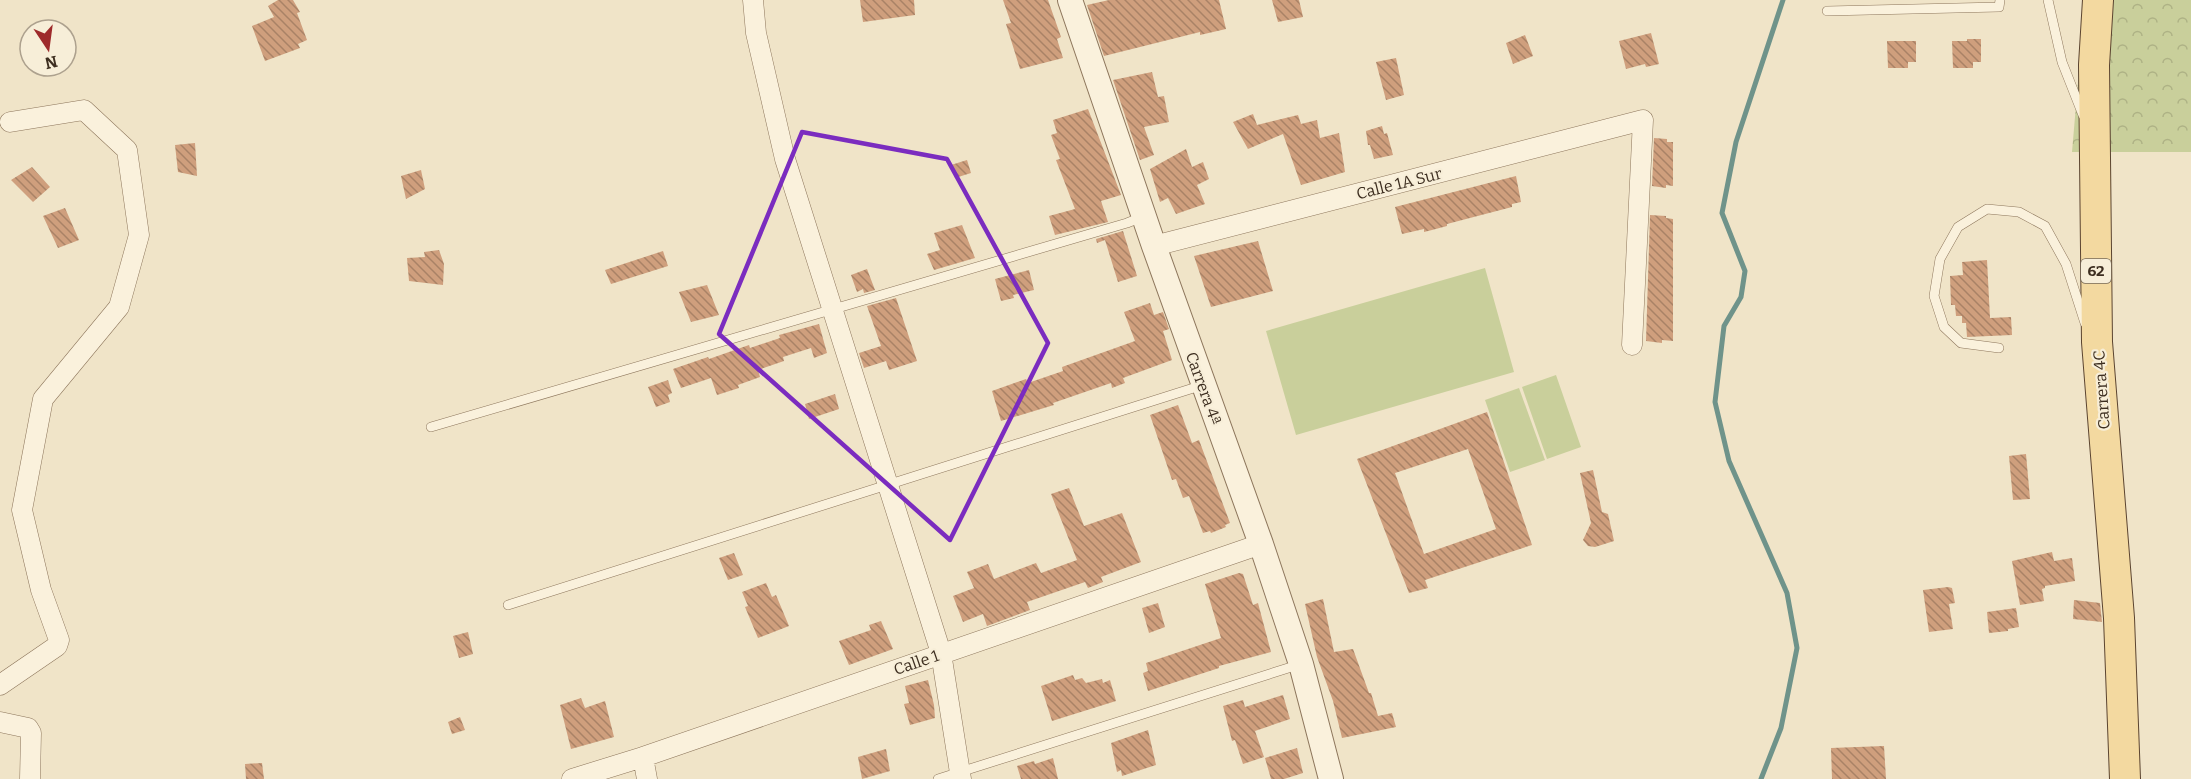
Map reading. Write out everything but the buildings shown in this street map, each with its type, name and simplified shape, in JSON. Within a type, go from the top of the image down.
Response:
[{"type":"main road","name":"Carrera 4C","points":[[2098,0],[2094,64],[2097,332],[2119,618],[2125,779]]},
{"type":"street","points":[[753,0],[756,33],[786,159],[941,653],[961,775]]},
{"type":"street","name":"Carrera 4ª","points":[[1075,1],[1154,246],[1261,544],[1301,664],[1331,779]]},
{"type":"street","points":[[0,685],[57,646],[59,640],[41,590],[22,510],[44,399],[119,307],[139,235],[127,150],[84,110],[10,122]]},
{"type":"street","name":"Calle 1A Sur","points":[[1154,246],[1643,120],[1632,345]]},
{"type":"street","name":"Calle 1","points":[[572,779],[643,757],[1261,544]]},
{"type":"street","points":[[0,722],[28,728],[31,733],[30,779]]},
{"type":"street","points":[[643,757],[647,779]]},
{"type":"lane","points":[[1827,11],[1999,7],[2000,0]]},
{"type":"lane","points":[[2048,0],[2062,62],[2094,140]]},
{"type":"lane","points":[[1999,348],[1961,343],[1944,327],[1934,296],[1940,259],[1958,227],[1987,209],[2019,212],[2045,226],[2066,264],[2091,342],[2100,382]]},
{"type":"lane","points":[[431,427],[833,311],[1144,216]]},
{"type":"lane","points":[[508,605],[1203,385]]},
{"type":"lane","points":[[938,779],[961,775],[1301,664]]},
{"type":"highlighted area","points":[[802,132],[947,159],[1048,343],[950,540],[719,334]]},
{"type":"green space","points":[[2085,0],[2191,0],[2191,152],[2072,152]]},
{"type":"green space","points":[[1485,268],[1514,372],[1296,435],[1266,331]]},
{"type":"green space","points":[[1556,375],[1581,447],[1547,459],[1522,387]]},
{"type":"green space","points":[[1519,388],[1545,460],[1510,472],[1485,400]]},
{"type":"waterway","points":[[1761,779],[1781,728],[1797,648],[1787,593],[1729,461],[1715,402],[1724,326],[1741,297],[1745,271],[1722,213],[1736,142],[1783,0]]}]
